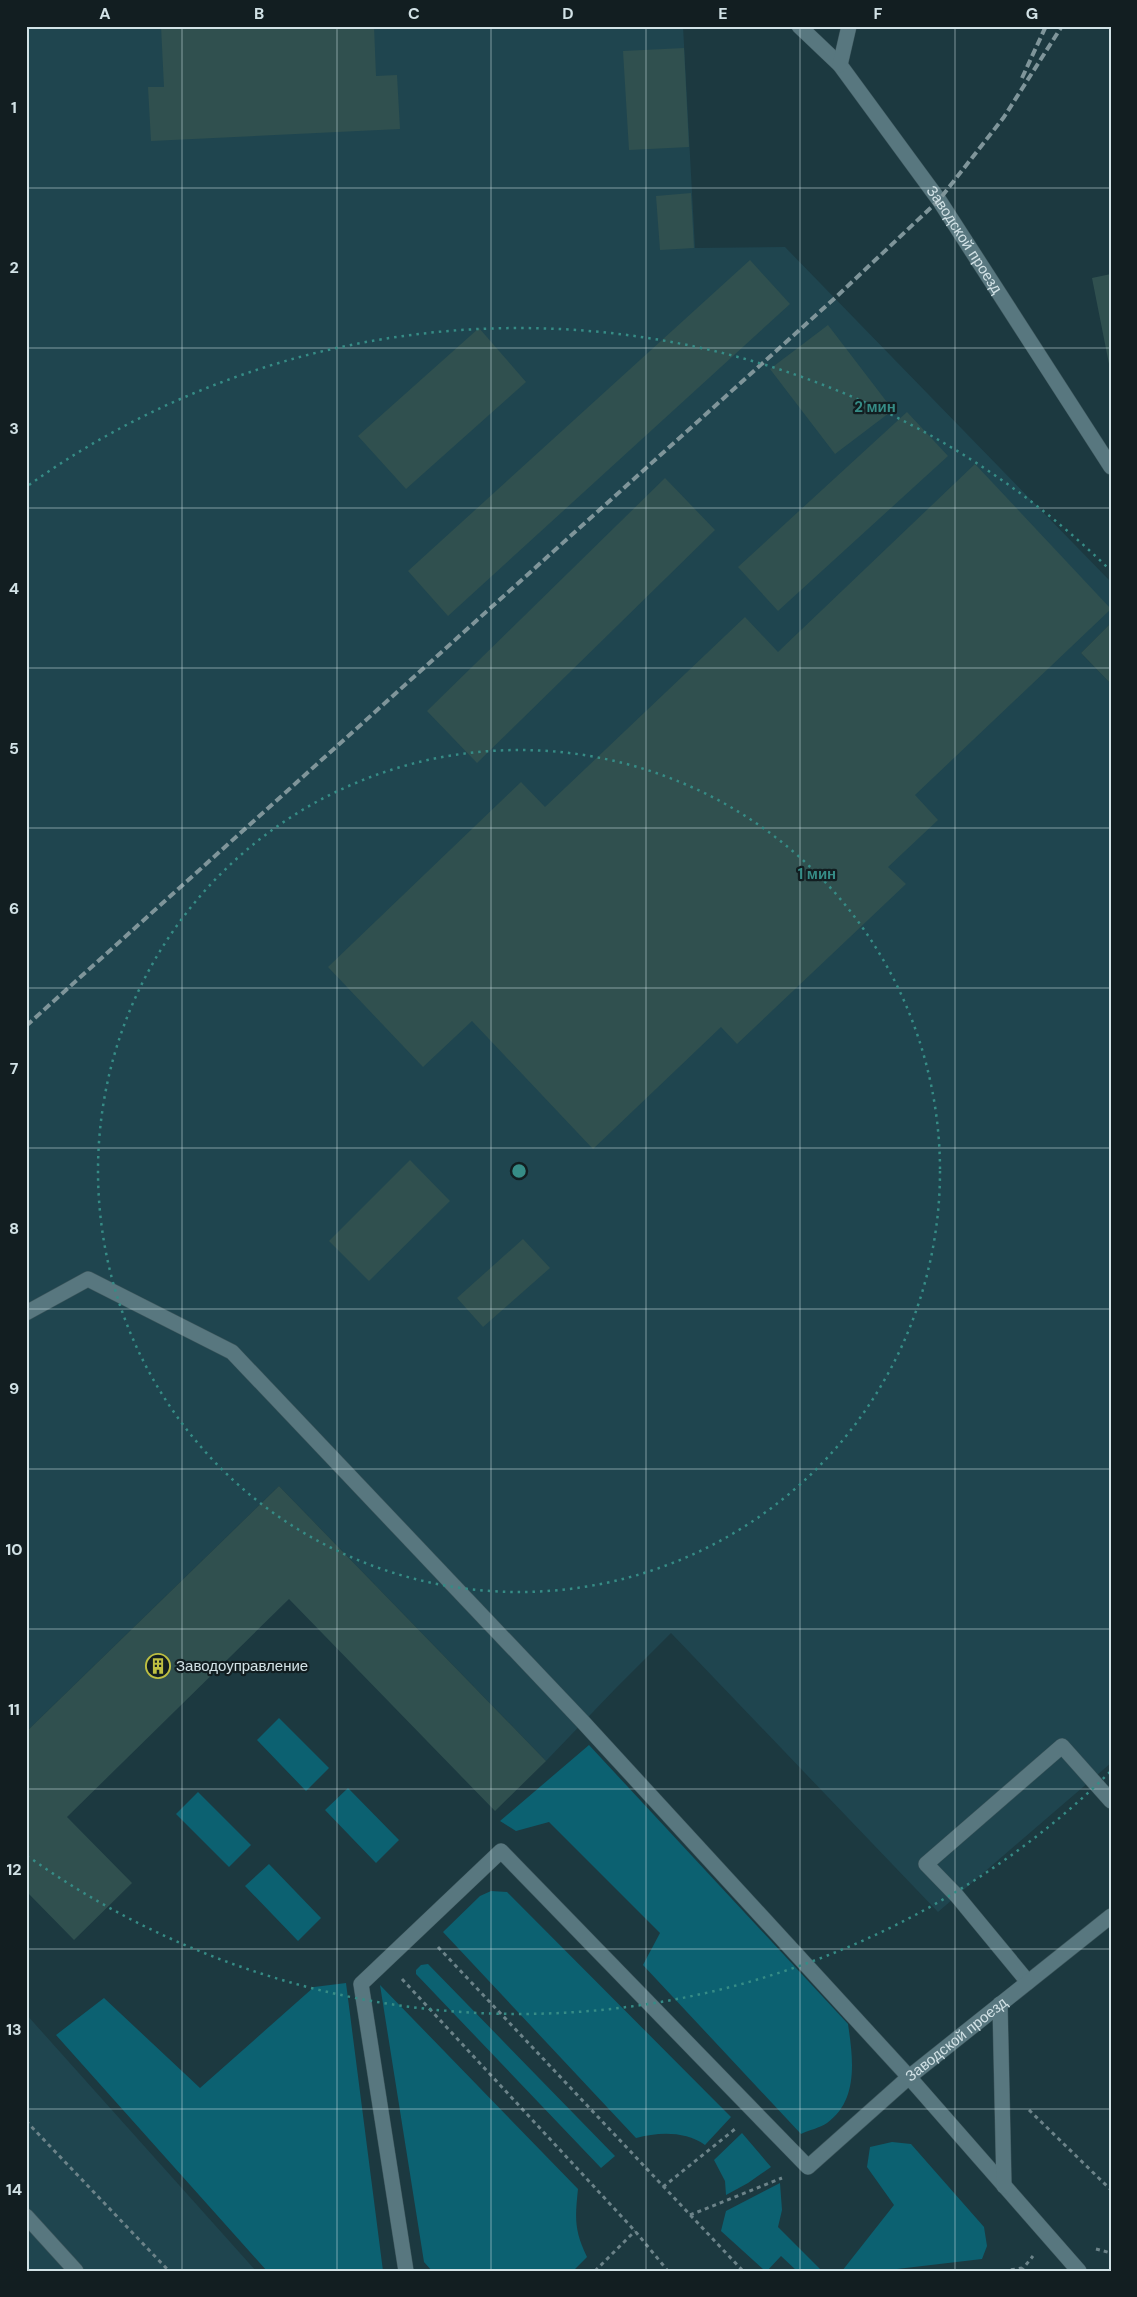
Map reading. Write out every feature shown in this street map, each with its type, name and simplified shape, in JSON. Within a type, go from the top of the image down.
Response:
[{"type":"street","name":"Заводской проезд","points":[[799,26],[840,64],[939,200],[1111,467]]},
{"type":"street","points":[[840,64],[849,26]]},
{"type":"street","points":[[26,1313],[88,1279],[232,1352],[583,1722],[909,2077],[808,2167],[501,1851],[362,1984],[406,2271]]},
{"type":"street","points":[[1028,1982],[957,1896],[926,1864],[1062,1746],[1111,1801]]},
{"type":"street","name":"Заводской проезд","points":[[1079,2271],[909,2077],[1111,1916]]},
{"type":"street","points":[[1000,2004],[1004,2186]]},
{"type":"street","points":[[26,2216],[76,2271]]},
{"type":"path","points":[[420,1929],[743,2271]]},
{"type":"path","points":[[386,1962],[635,2231],[668,2271]]},
{"type":"path","points":[[1002,2085],[1111,2190]]},
{"type":"path","points":[[663,2187],[755,2113]]},
{"type":"path","points":[[26,2121],[169,2271]]},
{"type":"path","points":[[690,2214],[808,2167]]},
{"type":"path","points":[[595,2271],[635,2231]]},
{"type":"path","points":[[1003,2271],[1023,2268]]},
{"type":"shaded area","points":[[26,26],[683,26],[695,248],[785,247],[1111,582],[1111,623],[1081,653],[1111,684],[1111,1763],[938,1912],[671,1633],[546,1761],[279,1486],[26,1732]]},
{"type":"shaded area","points":[[279,1718],[329,1768],[306,1791],[257,1740]]},
{"type":"shaded area","points":[[589,1745],[848,2024],[852,2064],[849,2091],[837,2114],[827,2123],[801,2134],[643,1965],[660,1933],[549,1822],[516,1831],[500,1821]]},
{"type":"shaded area","points":[[348,1788],[399,1840],[376,1863],[325,1810]]},
{"type":"shaded area","points":[[198,1792],[251,1845],[229,1867],[176,1814]]},
{"type":"shaded area","points":[[269,1864],[321,1918],[298,1941],[245,1886]]},
{"type":"shaded area","points":[[491,1891],[507,1892],[731,2117],[705,2145],[689,2137],[672,2134],[636,2138],[443,1932],[480,1896]]},
{"type":"shaded area","points":[[428,1964],[615,2156],[601,2168],[416,1974],[416,1970],[421,1965]]},
{"type":"shaded area","points":[[346,1983],[383,2271],[267,2271],[56,2035],[104,1998],[200,2088],[314,1987]]},
{"type":"shaded area","points":[[380,1985],[578,2189],[576,2224],[587,2257],[573,2271],[432,2271],[424,2262]]},
{"type":"shaded area","points":[[26,2014],[256,2271],[26,2271]]},
{"type":"shaded area","points":[[742,2133],[771,2167],[726,2195],[725,2181],[714,2160]]},
{"type":"shaded area","points":[[892,2142],[911,2144],[984,2227],[987,2246],[982,2259],[880,2271],[842,2271],[894,2205],[867,2167],[870,2147]]},
{"type":"shaded area","points":[[780,2183],[782,2210],[778,2227],[822,2271],[797,2271],[781,2256],[765,2271],[721,2231],[726,2211]]},
{"type":"building","points":[[161,26],[374,26],[376,76],[397,75],[400,129],[151,141],[148,87],[164,87]]},
{"type":"building","points":[[684,48],[689,147],[629,150],[623,51]]},
{"type":"building","points":[[691,193],[694,248],[660,250],[656,196]]},
{"type":"building","points":[[750,260],[790,304],[448,616],[408,571]]},
{"type":"building","points":[[1111,274],[1111,369],[1110,369],[1092,278]]},
{"type":"building","points":[[828,325],[893,410],[835,454],[770,369]]},
{"type":"building","points":[[479,328],[526,382],[406,489],[358,436]]},
{"type":"building","points":[[907,412],[948,456],[778,611],[738,567]]},
{"type":"building","points":[[975,464],[1111,609],[915,795],[938,820],[888,867],[906,884],[737,1044],[721,1027],[593,1149],[472,1021],[423,1067],[328,967],[521,782],[545,807],[745,617],[778,652]]},
{"type":"building","points":[[665,478],[715,530],[477,763],[427,711]]},
{"type":"building","points":[[1111,623],[1111,684],[1081,653]]},
{"type":"building","points":[[410,1160],[450,1201],[369,1281],[329,1241]]},
{"type":"building","points":[[523,1239],[550,1268],[483,1327],[457,1298]]},
{"type":"building","name":"Заводоуправление","points":[[279,1486],[546,1761],[495,1811],[289,1599],[67,1817],[132,1883],[74,1940],[26,1891],[26,1732]]},
{"type":"railway","points":[[1022,78],[1046,26]]},
{"type":"railway","points":[[26,1026],[835,298],[939,200],[1004,117],[1062,26]]},
{"type":"place","name":"Заводоуправление","points":[[158,1666]]}]
